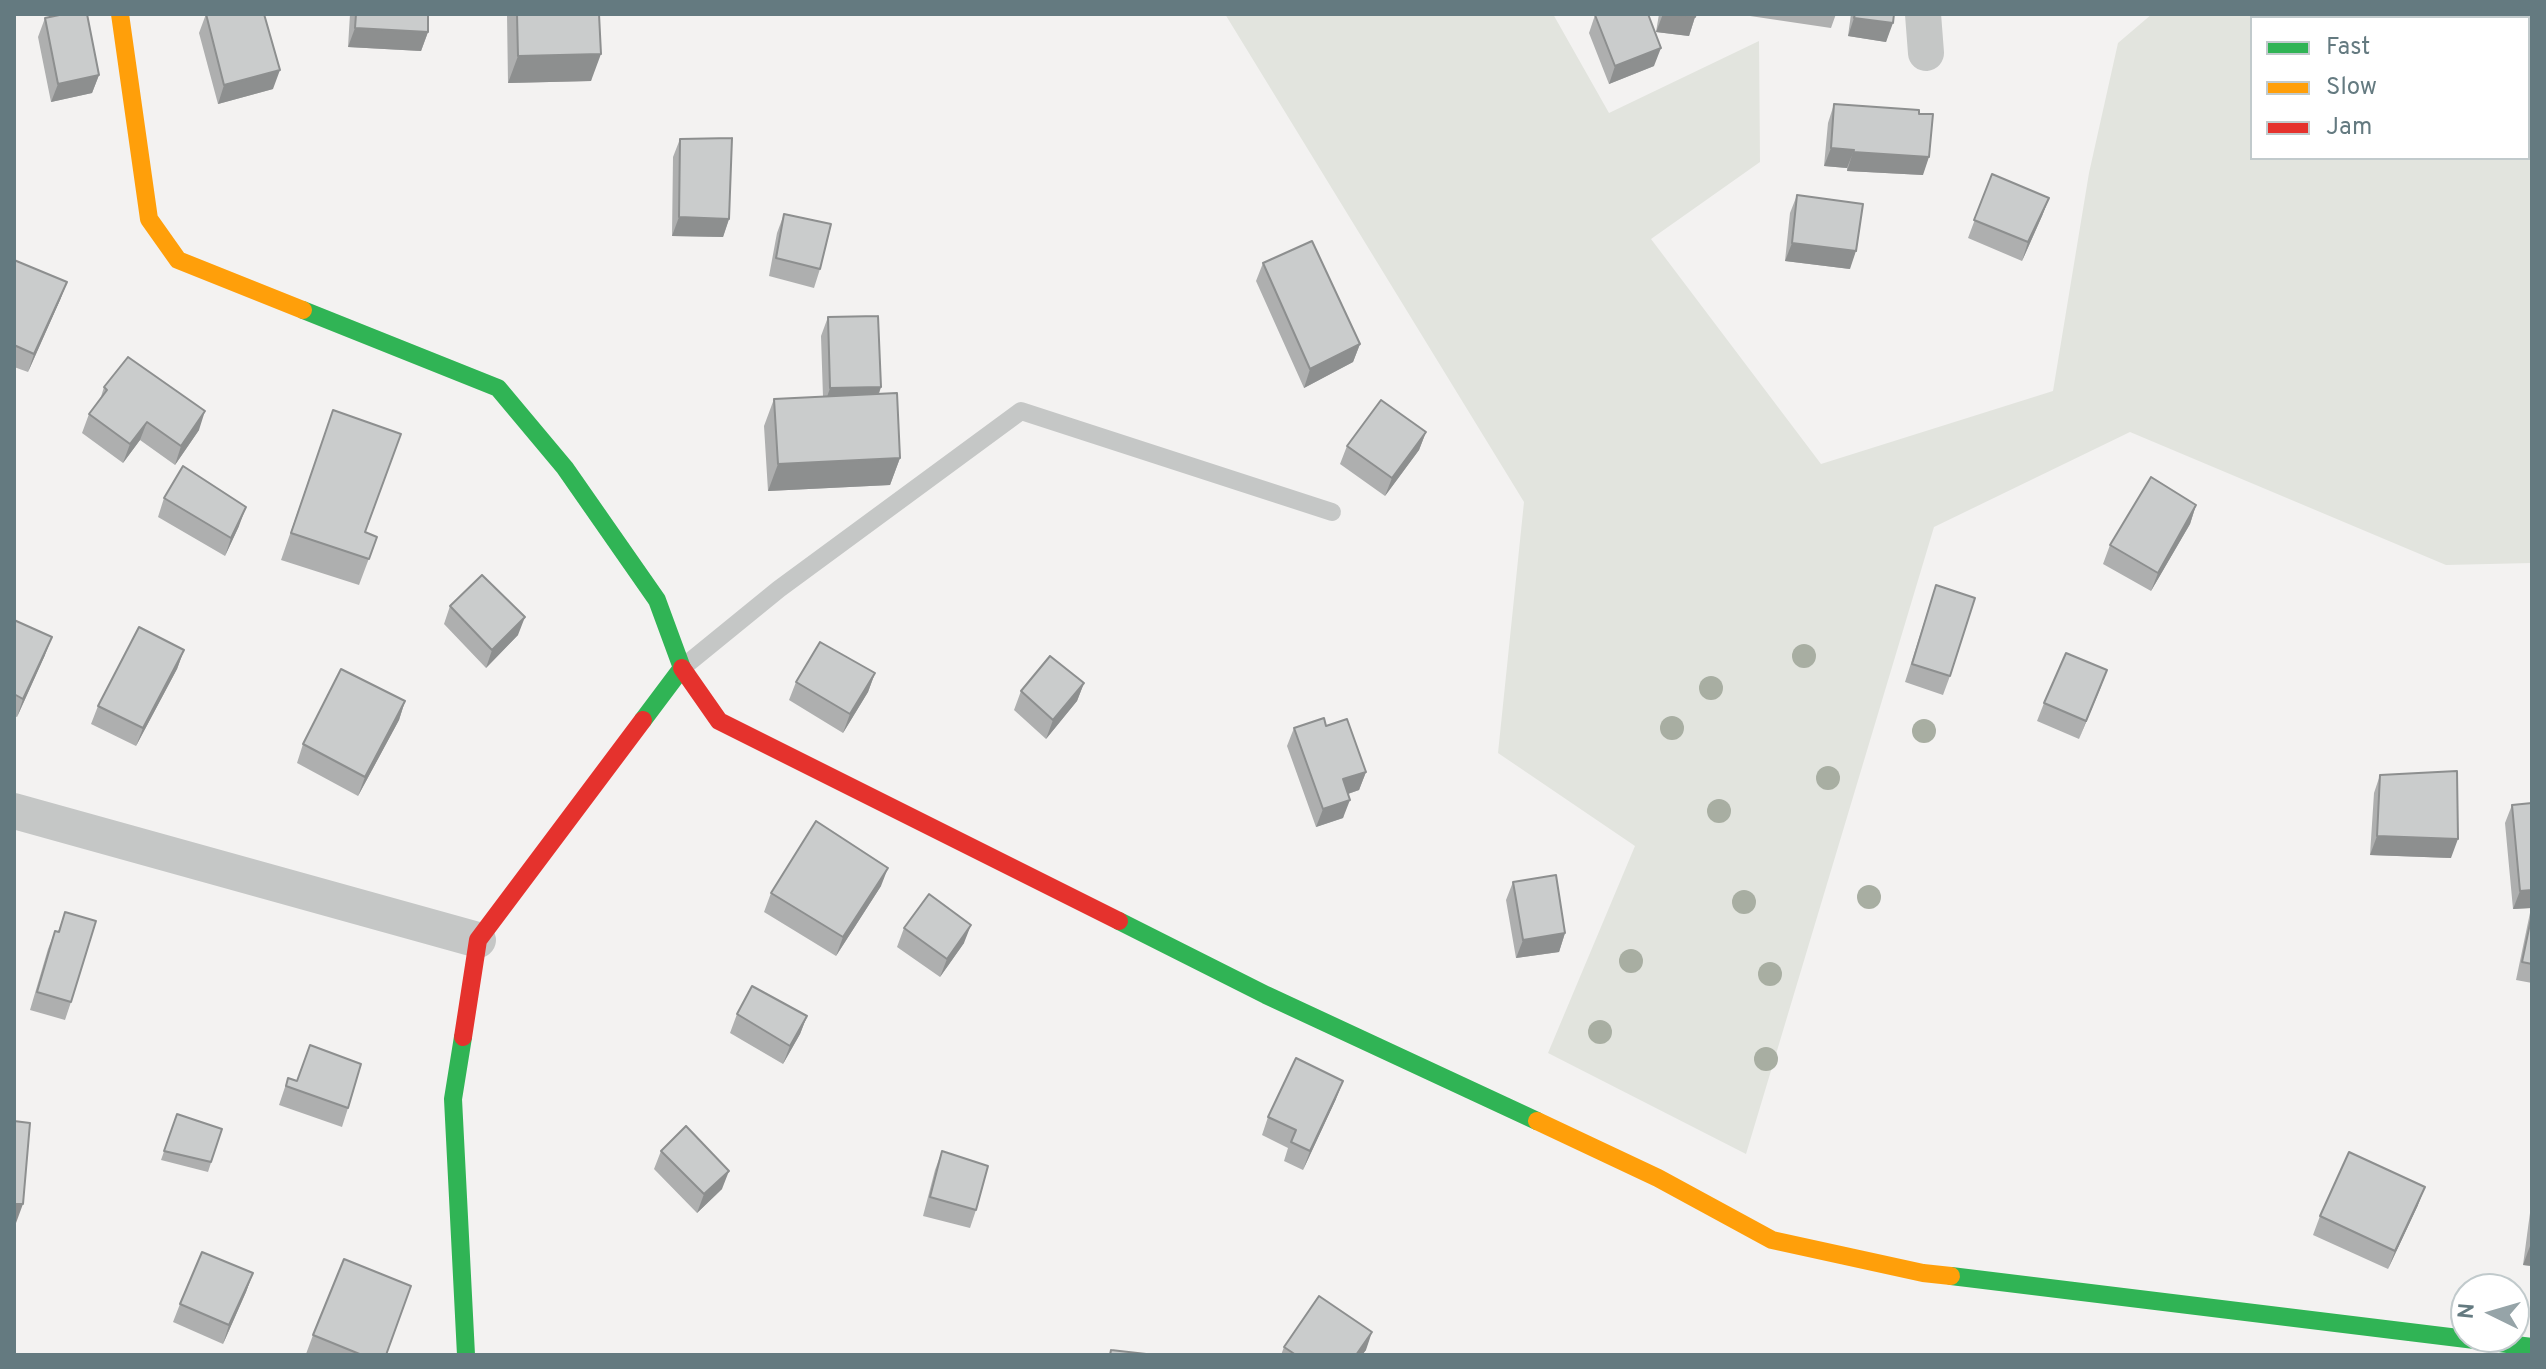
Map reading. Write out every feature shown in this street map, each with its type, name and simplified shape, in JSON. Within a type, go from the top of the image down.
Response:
[{"type":"street","points":[[120,14],[149,219],[178,260],[498,388],[565,468],[657,600],[682,668],[719,721],[1266,995],[1658,1178],[1772,1240],[1923,1273],[2532,1347]]},
{"type":"street","points":[[1923,14],[1926,53]]},
{"type":"street","points":[[466,1355],[453,1099],[478,940],[682,668]]},
{"type":"street","points":[[14,811],[478,940]]},
{"type":"lane","points":[[682,668],[779,589],[1021,411],[1332,512]]},
{"type":"shaded area","points":[[1225,14],[1553,14],[1609,113],[1759,41],[1760,162],[1651,239],[1821,464],[2053,391],[2089,173],[2118,43],[2152,14],[2513,14],[2250,16],[2250,160],[2530,160],[2530,58],[2532,60],[2532,563],[2446,565],[2130,432],[1934,527],[1746,1154],[1548,1053],[1635,846],[1498,753],[1524,502]]},
{"type":"building","points":[[87,14],[99,75],[58,84],[45,18]]},
{"type":"building","points":[[206,14],[264,14],[280,70],[224,85]]},
{"type":"building","points":[[356,14],[428,14],[428,32],[355,28]]},
{"type":"building","points":[[517,14],[599,14],[601,54],[518,56]]},
{"type":"building","points":[[1597,14],[1648,14],[1661,48],[1615,66]]},
{"type":"building","points":[[1669,14],[1696,14],[1695,17]]},
{"type":"building","points":[[1855,14],[1894,14],[1893,23],[1854,18]]},
{"type":"building","points":[[1834,104],[1919,110],[1919,114],[1933,114],[1929,157],[1831,148]]},
{"type":"building","points":[[732,138],[729,219],[679,217],[680,139]]},
{"type":"building","points":[[1992,174],[2049,198],[2028,242],[1974,220]]},
{"type":"building","points":[[1797,195],[1863,204],[1856,251],[1792,243]]},
{"type":"building","points":[[784,214],[831,224],[820,269],[776,258]]},
{"type":"building","points":[[1312,241],[1360,344],[1310,369],[1263,263]]},
{"type":"building","points":[[14,260],[67,282],[34,354],[14,345]]},
{"type":"building","points":[[878,316],[881,387],[830,388],[828,317]]},
{"type":"building","points":[[128,357],[205,411],[181,446],[147,422],[130,444],[89,414],[107,390],[104,387]]},
{"type":"building","points":[[897,393],[900,458],[778,464],[774,399]]},
{"type":"building","points":[[1381,400],[1426,432],[1392,478],[1347,446]]},
{"type":"building","points":[[333,410],[401,434],[365,532],[377,537],[369,559],[291,533]]},
{"type":"building","points":[[183,466],[246,507],[231,538],[164,498]]},
{"type":"building","points":[[2151,477],[2196,505],[2158,573],[2110,545]]},
{"type":"building","points":[[482,575],[525,617],[492,650],[450,606]]},
{"type":"building","points":[[1936,585],[1975,598],[1950,676],[1912,664]]},
{"type":"building","points":[[14,620],[52,637],[23,699],[14,694]]},
{"type":"building","points":[[139,627],[184,650],[143,728],[98,706]]},
{"type":"building","points":[[820,642],[875,673],[850,714],[796,682]]},
{"type":"building","points":[[2066,653],[2107,670],[2086,721],[2044,703]]},
{"type":"building","points":[[1050,656],[1084,683],[1053,720],[1021,691]]},
{"type":"building","points":[[341,669],[405,701],[365,777],[303,744]]},
{"type":"building","points":[[1324,718],[1326,726],[1347,719],[1366,772],[1343,779],[1350,800],[1323,809],[1294,728]]},
{"type":"building","points":[[2457,771],[2458,839],[2377,836],[2380,775]]},
{"type":"building","points":[[2532,803],[2532,890],[2520,891],[2512,805]]},
{"type":"building","points":[[816,821],[888,868],[843,937],[771,893]]},
{"type":"building","points":[[1556,875],[1565,933],[1523,940],[1513,882]]},
{"type":"building","points":[[929,894],[971,925],[947,959],[904,928]]},
{"type":"building","points":[[65,912],[96,921],[71,1002],[37,992],[55,931],[59,932]]},
{"type":"building","points":[[2532,914],[2532,964],[2522,962]]},
{"type":"building","points":[[752,986],[807,1016],[790,1046],[737,1014]]},
{"type":"building","points":[[310,1045],[361,1064],[348,1108],[286,1086],[288,1078],[297,1081]]},
{"type":"building","points":[[1296,1058],[1343,1081],[1310,1151],[1291,1142],[1296,1130],[1268,1117]]},
{"type":"building","points":[[177,1114],[222,1129],[211,1162],[164,1151]]},
{"type":"building","points":[[14,1121],[30,1123],[23,1204],[14,1204]]},
{"type":"building","points":[[686,1126],[729,1171],[704,1194],[661,1151]]},
{"type":"building","points":[[942,1151],[988,1166],[976,1210],[930,1197]]},
{"type":"building","points":[[2349,1152],[2425,1187],[2395,1251],[2320,1216]]},
{"type":"building","points":[[202,1252],[253,1273],[229,1325],[180,1304]]},
{"type":"building","points":[[344,1259],[411,1286],[386,1355],[362,1355],[313,1335]]},
{"type":"building","points":[[1319,1296],[1372,1332],[1356,1355],[1296,1355],[1284,1347]]},
{"type":"building","points":[[1111,1350],[1155,1355],[1110,1355]]},
{"type":"traffic: fast","points":[[303,310],[498,388],[565,468],[657,600],[682,668],[643,720]]},
{"type":"traffic: fast","points":[[1119,921],[1266,995],[1537,1121]]},
{"type":"traffic: fast","points":[[463,1037],[453,1099],[466,1355]]},
{"type":"traffic: fast","points":[[1951,1276],[2532,1347]]},
{"type":"traffic: slow","points":[[120,14],[149,219],[178,260],[303,310]]},
{"type":"traffic: slow","points":[[1537,1121],[1658,1178],[1772,1240],[1923,1273],[1951,1276]]},
{"type":"traffic: jam","points":[[682,668],[719,721],[1119,921]]},
{"type":"traffic: jam","points":[[463,1037],[478,940],[643,720]]}]
